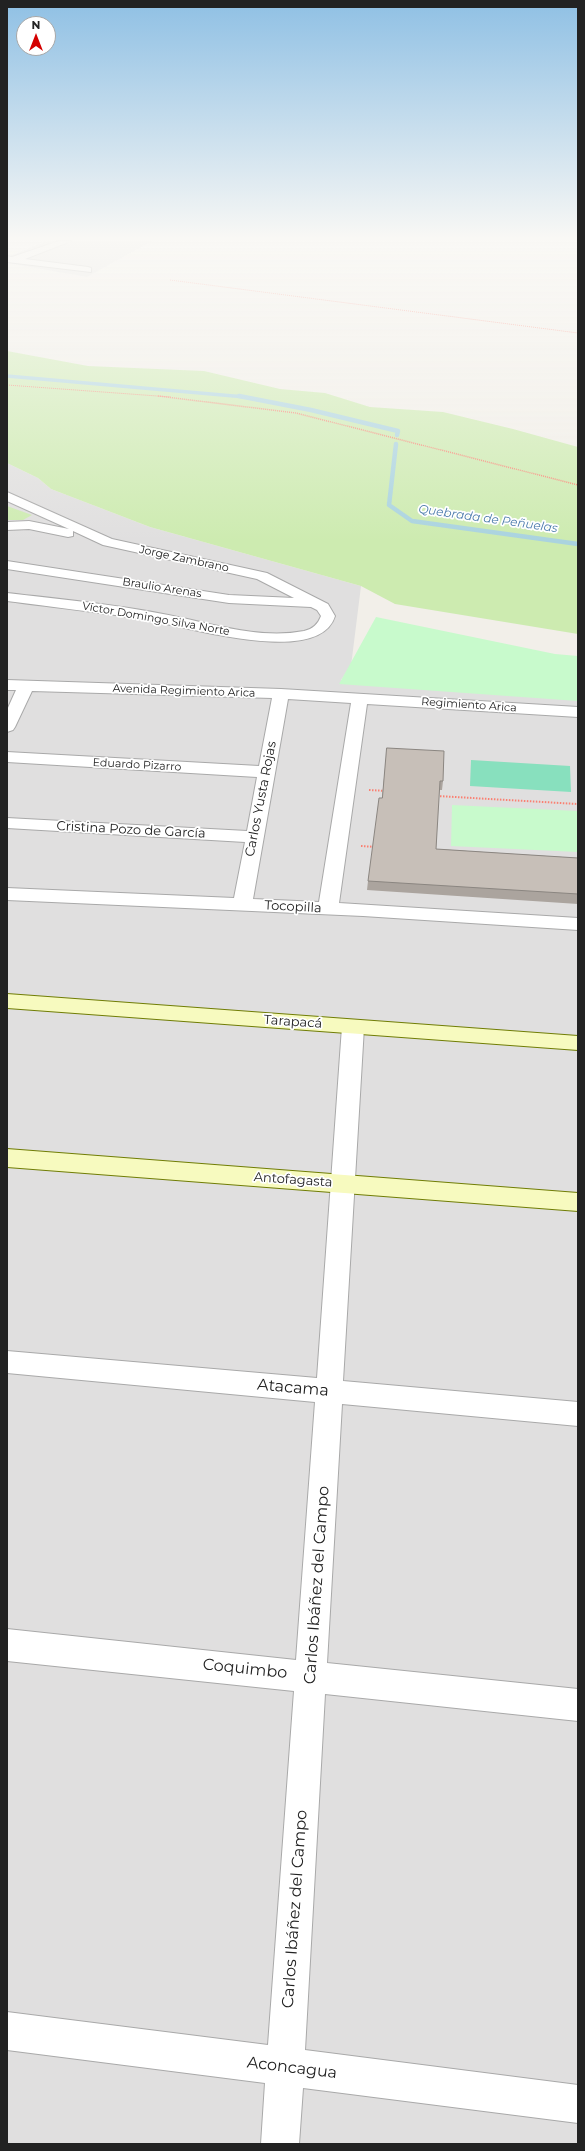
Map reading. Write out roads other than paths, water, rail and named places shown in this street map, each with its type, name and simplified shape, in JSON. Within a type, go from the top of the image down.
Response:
[{"type":"main road","name":"Tarapacá","points":[[7,1001],[578,1043]]},
{"type":"main road","name":"Antofagasta","points":[[7,1158],[578,1202]]},
{"type":"street","name":"Jorge Zambrano","points":[[7,496],[108,542],[262,576],[317,604]]},
{"type":"street","points":[[29,525],[49,515]]},
{"type":"street","points":[[7,526],[29,525],[108,542]]},
{"type":"street","name":"Braulio Arenas","points":[[7,565],[229,599],[317,604]]},
{"type":"street","name":"Víctor Domingo Silva Norte","points":[[7,597],[115,610],[245,635],[270,637],[305,635],[320,629],[327,620],[326,611],[317,604]]},
{"type":"street","name":"Avenida Regimiento Arica","points":[[7,685],[281,694],[360,699]]},
{"type":"street","points":[[7,727],[26,686]]},
{"type":"street","name":"Carlos Yusta Rojas","points":[[242,905],[281,694]]},
{"type":"street","points":[[328,909],[360,699]]},
{"type":"street","name":"Regimiento Arica","points":[[360,699],[578,712]]},
{"type":"street","name":"Eduardo Pizarro","points":[[7,757],[267,772]]},
{"type":"street","name":"Cristina Pozo de García","points":[[7,823],[254,836]]},
{"type":"street","name":"Tocopilla","points":[[7,894],[328,909],[578,924]]},
{"type":"street","name":"Carlos Ibáñez del Campo","points":[[280,2144],[353,1027]]},
{"type":"street","name":"Atacama","points":[[7,1362],[578,1414]]},
{"type":"street","name":"Coquimbo","points":[[7,1645],[578,1705]]},
{"type":"street","name":"Aconcagua","points":[[7,2032],[578,2104]]},
{"type":"waterway","name":"Quebrada de Peñuelas","points":[[7,376],[243,397]]},
{"type":"waterway","name":"Quebrada de Peñuelas","points":[[239,396],[243,397]]},
{"type":"waterway","name":"Quebrada de Peñuelas","points":[[243,397],[311,410],[398,431],[397,435]]},
{"type":"waterway","name":"Quebrada de Peñuelas","points":[[396,444],[389,505],[412,521],[578,544]]}]
